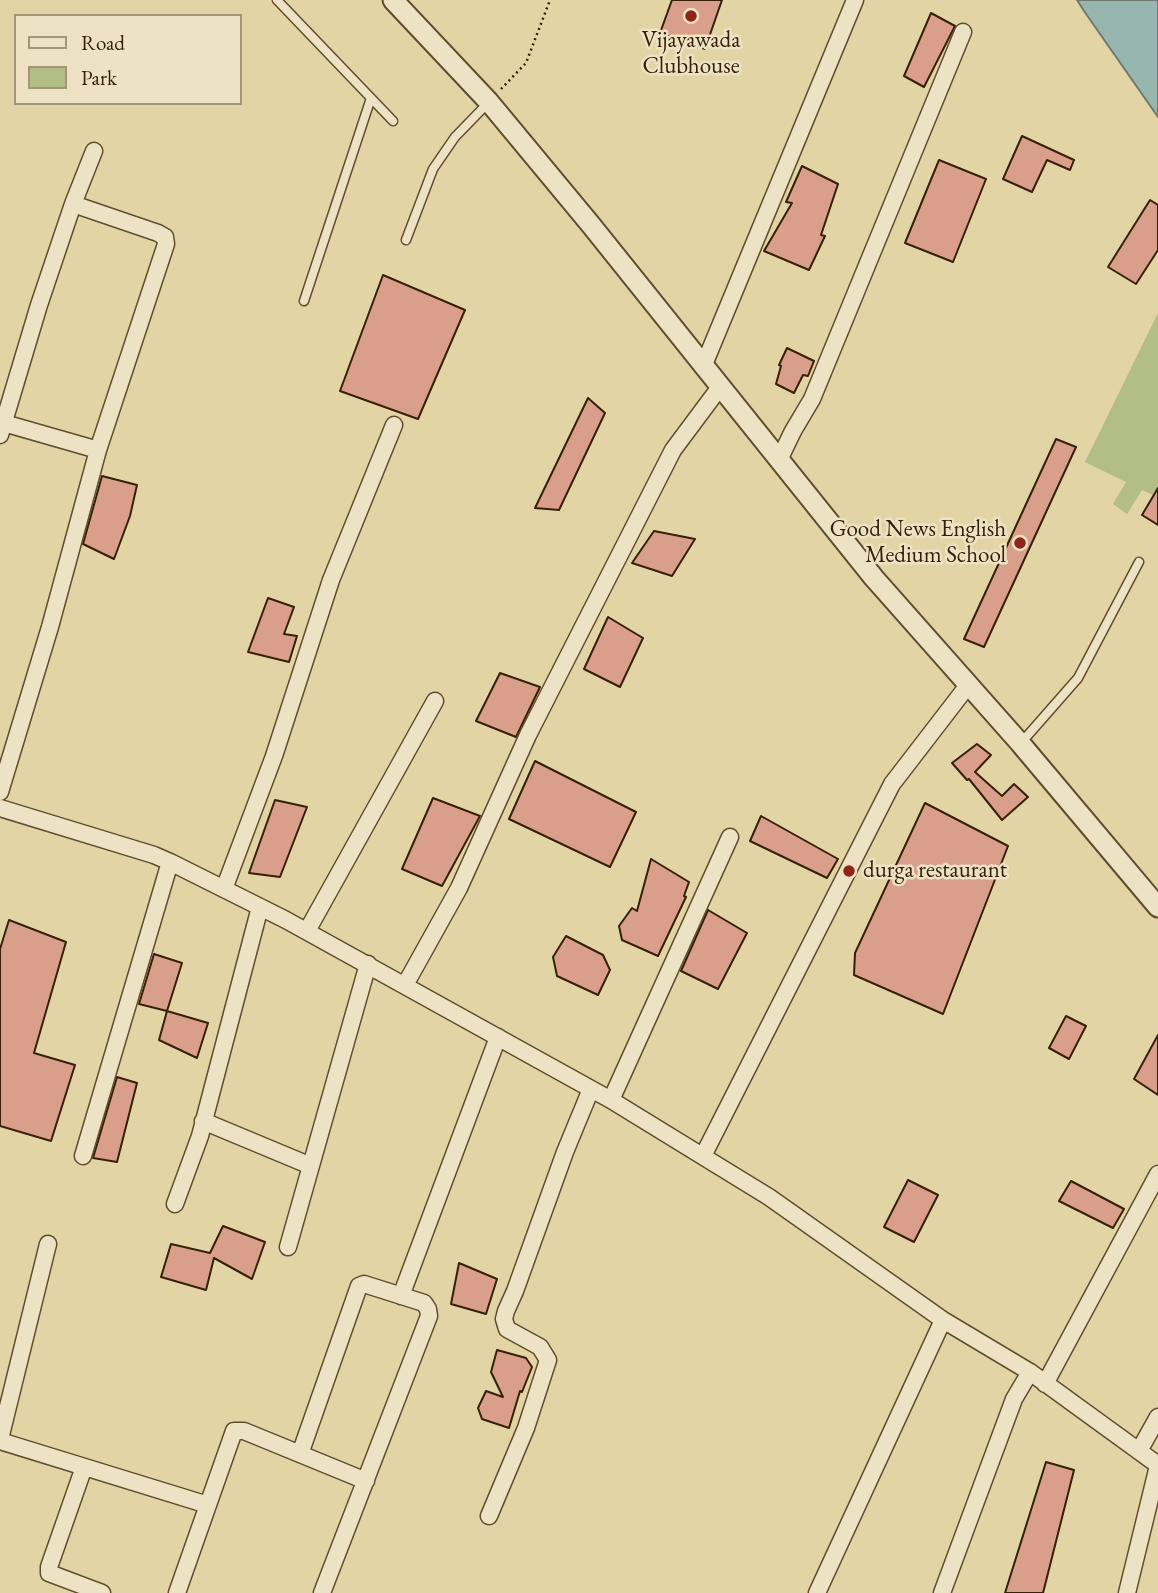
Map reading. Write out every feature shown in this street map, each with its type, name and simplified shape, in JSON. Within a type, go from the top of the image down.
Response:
[{"type":"street","points":[[393,0],[489,102],[874,578],[1020,743],[1158,907]]},
{"type":"street","points":[[703,367],[855,0]]},
{"type":"street","points":[[779,460],[812,399],[962,32]]},
{"type":"street","points":[[94,151],[39,304],[1,427],[98,450]]},
{"type":"street","points":[[0,792],[50,627],[98,450],[166,244],[165,237],[73,204]]},
{"type":"street","points":[[405,985],[452,903],[528,735],[673,450],[720,387]]},
{"type":"street","points":[[224,889],[274,756],[331,580],[394,425]]},
{"type":"street","points":[[703,1156],[892,784],[969,684]]},
{"type":"street","points":[[307,931],[435,701]]},
{"type":"street","points":[[0,808],[170,862],[368,964],[611,1100],[703,1156],[769,1197],[943,1320],[1030,1372],[1158,1466],[1127,1593]]},
{"type":"street","points":[[611,1100],[730,837]]},
{"type":"street","points":[[83,1156],[170,862]]},
{"type":"street","points":[[175,1204],[204,1121],[260,907]]},
{"type":"street","points":[[288,1247],[368,964]]},
{"type":"street","points":[[401,1296],[498,1037]]},
{"type":"street","points":[[489,1516],[526,1428],[548,1360],[540,1347],[507,1329],[504,1319],[591,1089]]},
{"type":"street","points":[[204,1121],[311,1166]]},
{"type":"street","points":[[1045,1384],[1158,1174]]},
{"type":"street","points":[[48,1244],[0,1440],[208,1505]]},
{"type":"street","points":[[300,1454],[359,1286],[364,1284],[424,1303],[429,1316],[322,1593]]},
{"type":"street","points":[[817,1593],[943,1320]]},
{"type":"street","points":[[942,1593],[1014,1399],[1030,1372]]},
{"type":"street","points":[[1139,1451],[1158,1417]]},
{"type":"street","points":[[177,1593],[234,1430],[244,1431],[366,1480]]},
{"type":"street","points":[[84,1467],[49,1573],[102,1593]]},
{"type":"lane","points":[[277,0],[393,121]]},
{"type":"lane","points":[[304,301],[372,98]]},
{"type":"lane","points":[[406,240],[433,169],[456,137],[489,102]]},
{"type":"lane","points":[[1020,743],[1078,678],[1139,562]]},
{"type":"path","points":[[489,102],[526,64],[550,0]]},
{"type":"green space","points":[[1158,313],[1158,497],[1142,490],[1127,514],[1113,504],[1126,482],[1085,462]]},
{"type":"water","points":[[1077,0],[1158,0],[1158,117],[1084,11]]},
{"type":"building","name":"Vijayawada Clubhouse","points":[[672,0],[722,0],[705,49],[660,33]]},
{"type":"building","points":[[931,13],[955,26],[924,87],[904,76]]},
{"type":"building","points":[[1022,136],[1074,160],[1070,170],[1047,160],[1032,192],[1003,179]]},
{"type":"building","points":[[939,160],[986,179],[953,262],[905,243]]},
{"type":"building","points":[[802,166],[838,184],[821,235],[825,236],[809,270],[764,251],[792,203],[786,202]]},
{"type":"building","points":[[1150,200],[1158,205],[1158,250],[1136,284],[1108,267]]},
{"type":"building","points":[[383,275],[465,310],[418,419],[340,391]]},
{"type":"building","points":[[787,348],[814,361],[808,376],[803,375],[794,393],[776,384],[781,366],[779,365]]},
{"type":"building","points":[[588,398],[605,413],[559,510],[535,508]]},
{"type":"building","name":"Good News English Medium School","points":[[1056,439],[1076,447],[984,647],[964,639]]},
{"type":"building","points":[[102,476],[137,485],[130,516],[114,559],[83,544]]},
{"type":"building","points":[[1158,488],[1158,525],[1142,515]]},
{"type":"building","points":[[654,531],[695,539],[672,576],[632,563]]},
{"type":"building","points":[[268,598],[294,607],[284,634],[297,636],[289,662],[248,652]]},
{"type":"building","points":[[608,617],[643,638],[620,687],[584,669]]},
{"type":"building","points":[[500,673],[540,687],[516,737],[476,721]]},
{"type":"building","points":[[977,744],[991,755],[975,772],[1002,796],[1014,784],[1028,797],[1002,820],[969,779],[952,763]]},
{"type":"building","points":[[535,761],[636,812],[610,867],[509,819]]},
{"type":"building","points":[[433,798],[480,816],[442,886],[402,869]]},
{"type":"building","points":[[275,800],[307,807],[280,877],[249,873]]},
{"type":"building","points":[[925,803],[1008,846],[943,1014],[854,975],[855,953]]},
{"type":"building","points":[[761,816],[838,859],[827,878],[750,841]]},
{"type":"building","points":[[651,859],[689,882],[684,896],[686,897],[658,956],[622,940],[619,926],[632,908],[637,911]]},
{"type":"building","points":[[708,910],[747,933],[718,989],[681,971]]},
{"type":"building","points":[[9,920],[66,942],[34,1053],[75,1065],[51,1141],[0,1126],[0,949]]},
{"type":"building","points":[[566,936],[603,955],[610,970],[598,995],[557,976],[553,957]]},
{"type":"building","points":[[154,954],[182,963],[167,1011],[139,1004]]},
{"type":"building","points":[[167,1011],[208,1023],[197,1058],[159,1040]]},
{"type":"building","points":[[1066,1016],[1086,1026],[1069,1059],[1049,1048]]},
{"type":"building","points":[[1158,1035],[1158,1095],[1134,1079]]},
{"type":"building","points":[[117,1077],[137,1083],[117,1162],[93,1158]]},
{"type":"building","points":[[908,1180],[938,1195],[914,1242],[884,1227]]},
{"type":"building","points":[[1071,1181],[1124,1209],[1113,1228],[1059,1201]]},
{"type":"building","points":[[223,1226],[265,1242],[252,1279],[214,1258],[206,1290],[161,1277],[171,1244],[210,1253]]},
{"type":"building","points":[[459,1263],[497,1279],[486,1314],[451,1304]]},
{"type":"building","points":[[497,1350],[526,1358],[532,1367],[522,1392],[520,1391],[509,1428],[482,1419],[478,1408],[486,1391],[503,1397],[491,1372]]},
{"type":"building","points":[[1046,1462],[1074,1470],[1043,1593],[1005,1593]]},
{"type":"place","name":"Vijayawada Clubhouse","points":[[691,16]]},
{"type":"place","name":"Good News English Medium School","points":[[1020,543]]},
{"type":"place","name":"durga restaurant","points":[[849,871]]}]
